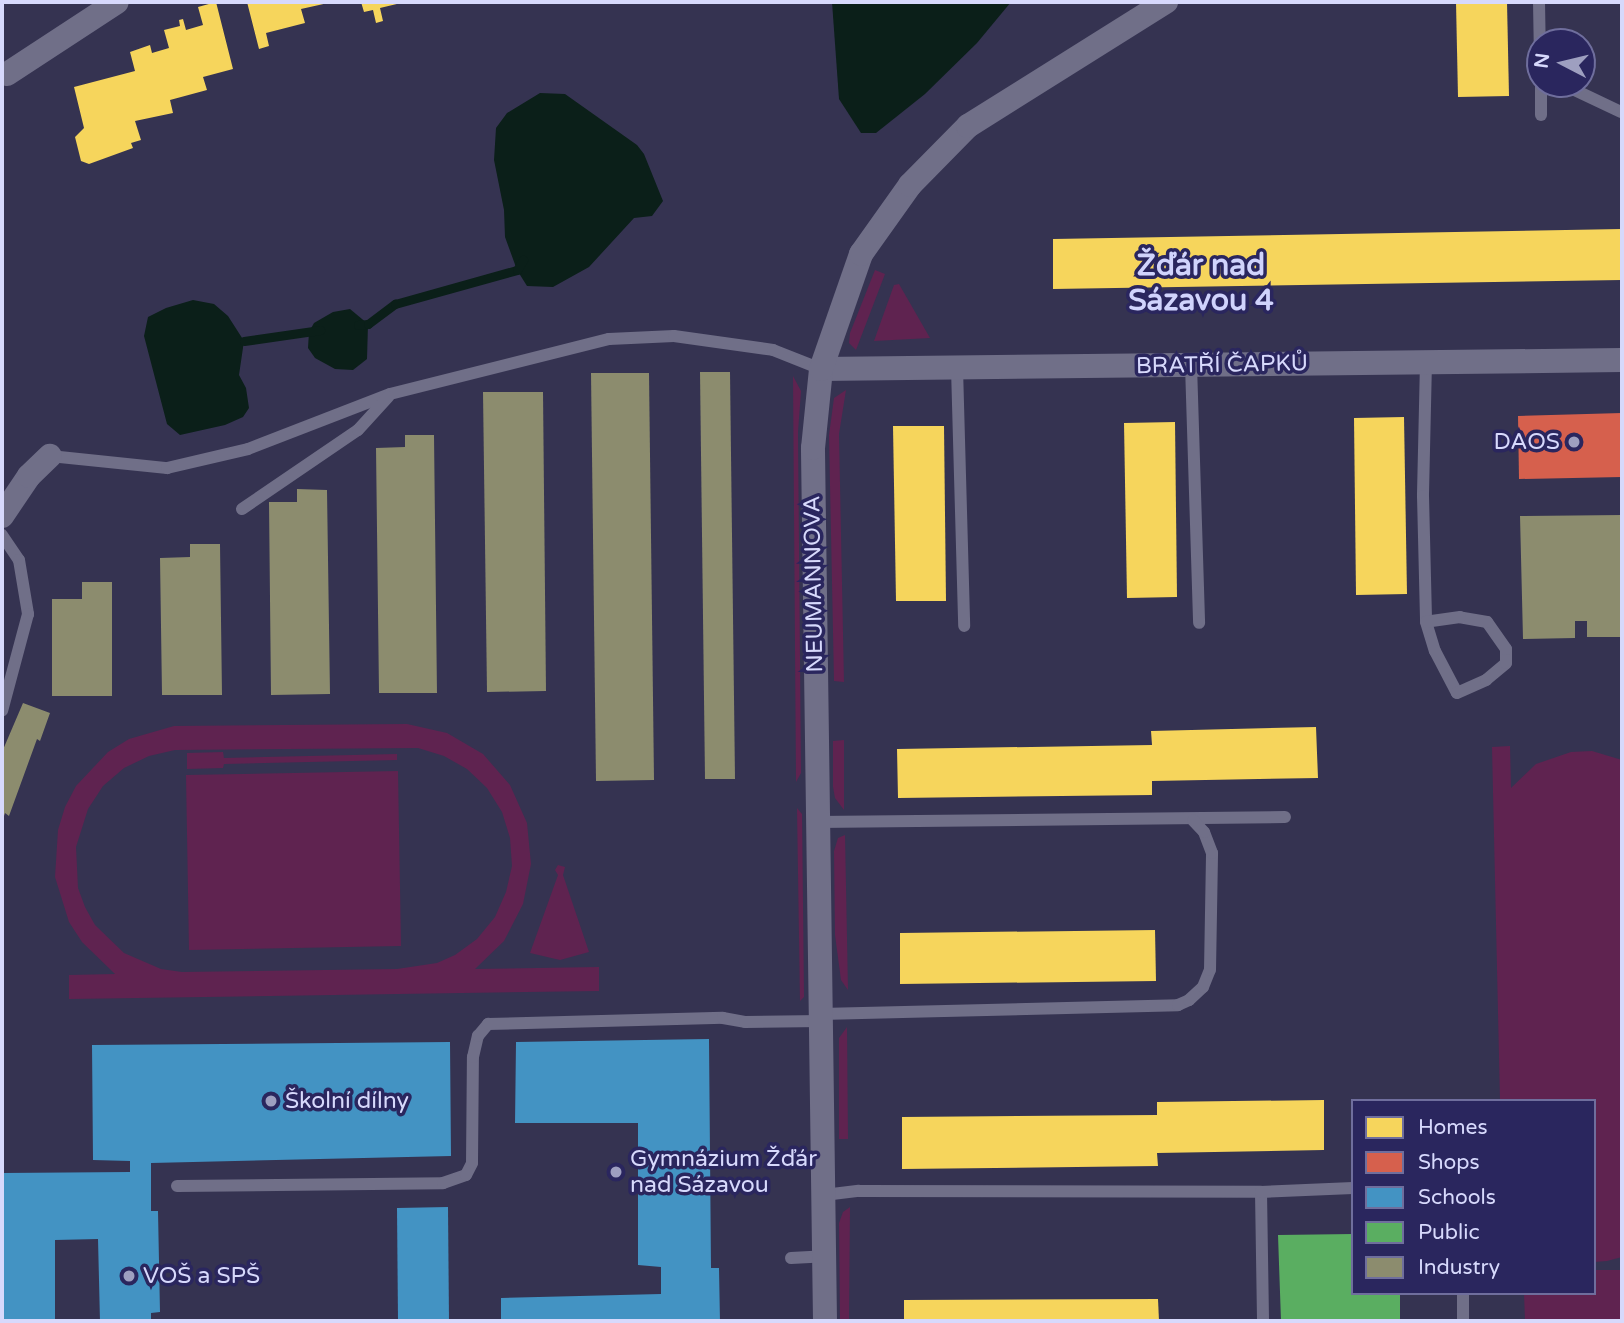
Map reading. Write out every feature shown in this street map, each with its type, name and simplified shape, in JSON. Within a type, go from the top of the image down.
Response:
[{"type":"street","points":[[7,74],[117,2]]},
{"type":"street","name":"NEUMANNOVA","points":[[825,1321],[813,448],[821,369],[861,254],[910,185],[968,126],[1166,2]]},
{"type":"street","name":"BRATŘÍ ČAPKŮ","points":[[821,369],[1622,360]]},
{"type":"street","points":[[2,516],[29,476],[50,456]]},
{"type":"lane","points":[[1539,2],[1539,28]]},
{"type":"lane","points":[[1541,98],[1541,115]]},
{"type":"lane","points":[[1592,98],[1621,112]]},
{"type":"lane","points":[[50,456],[167,468],[248,449],[390,394],[609,339],[674,336],[773,350],[821,369]]},
{"type":"lane","points":[[1426,362],[1423,496],[1426,622],[1435,651],[1457,693],[1486,680],[1506,663],[1506,649],[1486,622],[1460,617],[1426,622]]},
{"type":"lane","points":[[1191,365],[1199,623]]},
{"type":"lane","points":[[957,368],[964,626]]},
{"type":"lane","points":[[242,509],[348,438],[390,394]]},
{"type":"lane","points":[[2,535],[19,560],[28,614],[2,711]]},
{"type":"lane","points":[[817,822],[1285,817]]},
{"type":"lane","points":[[177,1186],[443,1183],[466,1175],[472,1163],[473,1057],[478,1036],[488,1024],[723,1018],[745,1022],[1164,1006],[1189,1000],[1203,988],[1210,970],[1212,853],[1204,832],[1193,820]]},
{"type":"lane","points":[[824,1195],[859,1191],[1261,1192],[1351,1188]]},
{"type":"lane","points":[[1261,1192],[1263,1321]]},
{"type":"lane","points":[[791,1258],[824,1256]]},
{"type":"lane","points":[[1463,1295],[1463,1321]]},
{"type":"shaded area","points":[[832,2],[1011,2],[977,43],[925,94],[876,133],[861,133],[839,99]]},
{"type":"shaded area","points":[[540,93],[565,94],[637,145],[644,154],[663,201],[652,216],[634,218],[589,267],[553,287],[527,286],[517,270],[505,237],[504,210],[494,160],[496,128],[507,113]]},
{"type":"shaded area","points":[[875,270],[885,274],[856,350],[849,343],[850,333]]},
{"type":"shaded area","points":[[899,284],[930,338],[874,341],[894,285]]},
{"type":"shaded area","points":[[193,300],[214,304],[228,316],[244,341],[239,375],[246,388],[249,408],[243,417],[225,425],[180,435],[167,424],[144,336],[148,317]]},
{"type":"shaded area","points":[[350,309],[368,324],[367,359],[353,370],[335,369],[315,358],[308,348],[309,332],[314,323],[333,312]]},
{"type":"shaded area","points":[[793,376],[801,391],[798,432],[801,773],[796,782]]},
{"type":"shaded area","points":[[846,390],[839,434],[844,682],[834,681],[829,435],[834,398]]},
{"type":"shaded area","points":[[407,724],[447,733],[483,754],[510,785],[527,823],[531,864],[523,904],[504,941],[475,969],[599,967],[599,991],[69,999],[69,975],[115,974],[82,942],[69,922],[55,877],[58,830],[65,807],[76,786],[108,752],[129,739],[174,726]],"holes":[[[418,748],[444,756],[467,769],[487,788],[502,812],[510,838],[512,866],[506,892],[495,917],[477,939],[455,955],[437,963],[397,969],[182,972],[161,969],[124,953],[95,925],[85,907],[78,888],[76,847],[88,809],[103,786],[124,768],[149,756],[175,750]]]},
{"type":"shaded area","points":[[844,740],[844,810],[835,798],[833,787],[833,741]]},
{"type":"shaded area","points":[[1510,746],[1511,788],[1536,764],[1571,752],[1592,751],[1622,760],[1622,1257],[1607,1261],[1596,1262],[1596,1099],[1500,1099],[1492,747]]},
{"type":"shaded area","points":[[223,752],[224,758],[397,754],[397,760],[224,764],[223,768],[187,769],[187,753]]},
{"type":"shaded area","points":[[398,771],[401,946],[189,950],[186,775]]},
{"type":"shaded area","points":[[797,808],[802,814],[804,997],[800,1001]]},
{"type":"shaded area","points":[[845,835],[848,990],[841,980],[835,935],[834,851],[838,838]]},
{"type":"shaded area","points":[[558,865],[565,867],[563,875],[589,952],[560,960],[530,953],[558,875],[555,870]]},
{"type":"shaded area","points":[[847,1027],[848,1139],[839,1139],[839,1038]]},
{"type":"shaded area","points":[[850,1207],[849,1321],[840,1321],[839,1223],[843,1212]]},
{"type":"shaded area","points":[[1596,1270],[1622,1270],[1622,1321],[1525,1321],[1524,1295],[1596,1295]]},
{"type":"building: Homes","points":[[216,2],[233,69],[203,77],[207,90],[170,100],[173,113],[135,121],[141,140],[131,143],[133,148],[89,164],[81,161],[75,137],[84,128],[74,87],[135,71],[130,52],[150,45],[152,53],[169,48],[164,30],[180,26],[179,20],[183,19],[186,30],[203,25],[198,7]]},
{"type":"building: Homes","points":[[247,2],[328,3],[301,9],[305,23],[266,33],[269,46],[259,49]]},
{"type":"building: Homes","points":[[361,2],[401,3],[380,8],[383,21],[376,23],[373,10],[364,12]]},
{"type":"building: Homes","points":[[1456,2],[1507,2],[1509,96],[1458,97]]},
{"type":"building: Homes","points":[[1622,229],[1622,280],[1053,289],[1053,239]]},
{"type":"building: Homes","points":[[1404,417],[1407,594],[1356,595],[1354,418]]},
{"type":"building: Homes","points":[[1175,422],[1177,597],[1127,598],[1124,423]]},
{"type":"building: Homes","points":[[893,426],[944,426],[946,601],[896,601]]},
{"type":"building: Homes","points":[[1316,727],[1318,778],[1152,781],[1152,795],[898,798],[897,749],[1152,745],[1151,731]]},
{"type":"building: Homes","points":[[1155,930],[1156,981],[900,984],[900,933]]},
{"type":"building: Homes","points":[[1324,1100],[1324,1150],[1157,1153],[1158,1166],[902,1169],[902,1117],[1157,1115],[1157,1102]]},
{"type":"building: Homes","points":[[1158,1299],[1159,1321],[904,1321],[904,1300]]},
{"type":"building: Shops","points":[[1622,413],[1622,477],[1519,479],[1518,416]]},
{"type":"building: Schools","name":"Gymnázium Žďár nad Sázavou","points":[[709,1039],[711,1268],[719,1268],[720,1321],[501,1321],[501,1298],[661,1294],[661,1267],[638,1265],[638,1123],[515,1123],[516,1042]]},
{"type":"building: Schools","name":"Školní dílny","points":[[450,1042],[451,1156],[151,1163],[151,1211],[158,1211],[160,1312],[151,1313],[151,1321],[100,1321],[98,1239],[55,1240],[55,1321],[2,1321],[2,1173],[130,1172],[130,1161],[93,1160],[92,1045]]},
{"type":"building: Schools","points":[[448,1207],[449,1321],[398,1321],[397,1208]]},
{"type":"building: Public","points":[[1351,1234],[1351,1295],[1400,1295],[1400,1321],[1281,1321],[1278,1235]]},
{"type":"building: Industry","points":[[700,372],[730,372],[735,779],[705,779]]},
{"type":"building: Industry","points":[[591,373],[649,373],[654,780],[596,781]]},
{"type":"building: Industry","points":[[483,392],[543,392],[546,691],[487,692]]},
{"type":"building: Industry","points":[[405,435],[434,435],[437,693],[379,693],[376,448],[405,447]]},
{"type":"building: Industry","points":[[297,489],[327,490],[330,694],[271,695],[269,502],[297,502]]},
{"type":"building: Industry","points":[[1622,515],[1622,637],[1587,637],[1587,621],[1575,621],[1575,638],[1523,639],[1520,516]]},
{"type":"building: Industry","points":[[190,544],[220,544],[222,695],[162,695],[160,558],[190,557]]},
{"type":"building: Industry","points":[[82,582],[112,582],[112,696],[52,696],[52,599],[82,599]]},
{"type":"building: Industry","points":[[23,703],[50,713],[40,741],[37,739],[9,816],[5,813],[2,822],[2,752]]},
{"type":"waterway","points":[[358,325],[368,324],[395,304],[517,270],[523,260]]},
{"type":"waterway","points":[[244,341],[320,330]]},
{"type":"place","name":"DAOS","points":[[1574,442]]},
{"type":"place","name":"Školní dílny","points":[[271,1101]]},
{"type":"place","name":"Gymnázium Žďár nad Sázavou","points":[[616,1172]]},
{"type":"place","name":"VOŠ a SPŠ","points":[[129,1276]]},
{"type":"district","name":"Žďár nad Sázavou 4","points":[[1201,283]]}]
